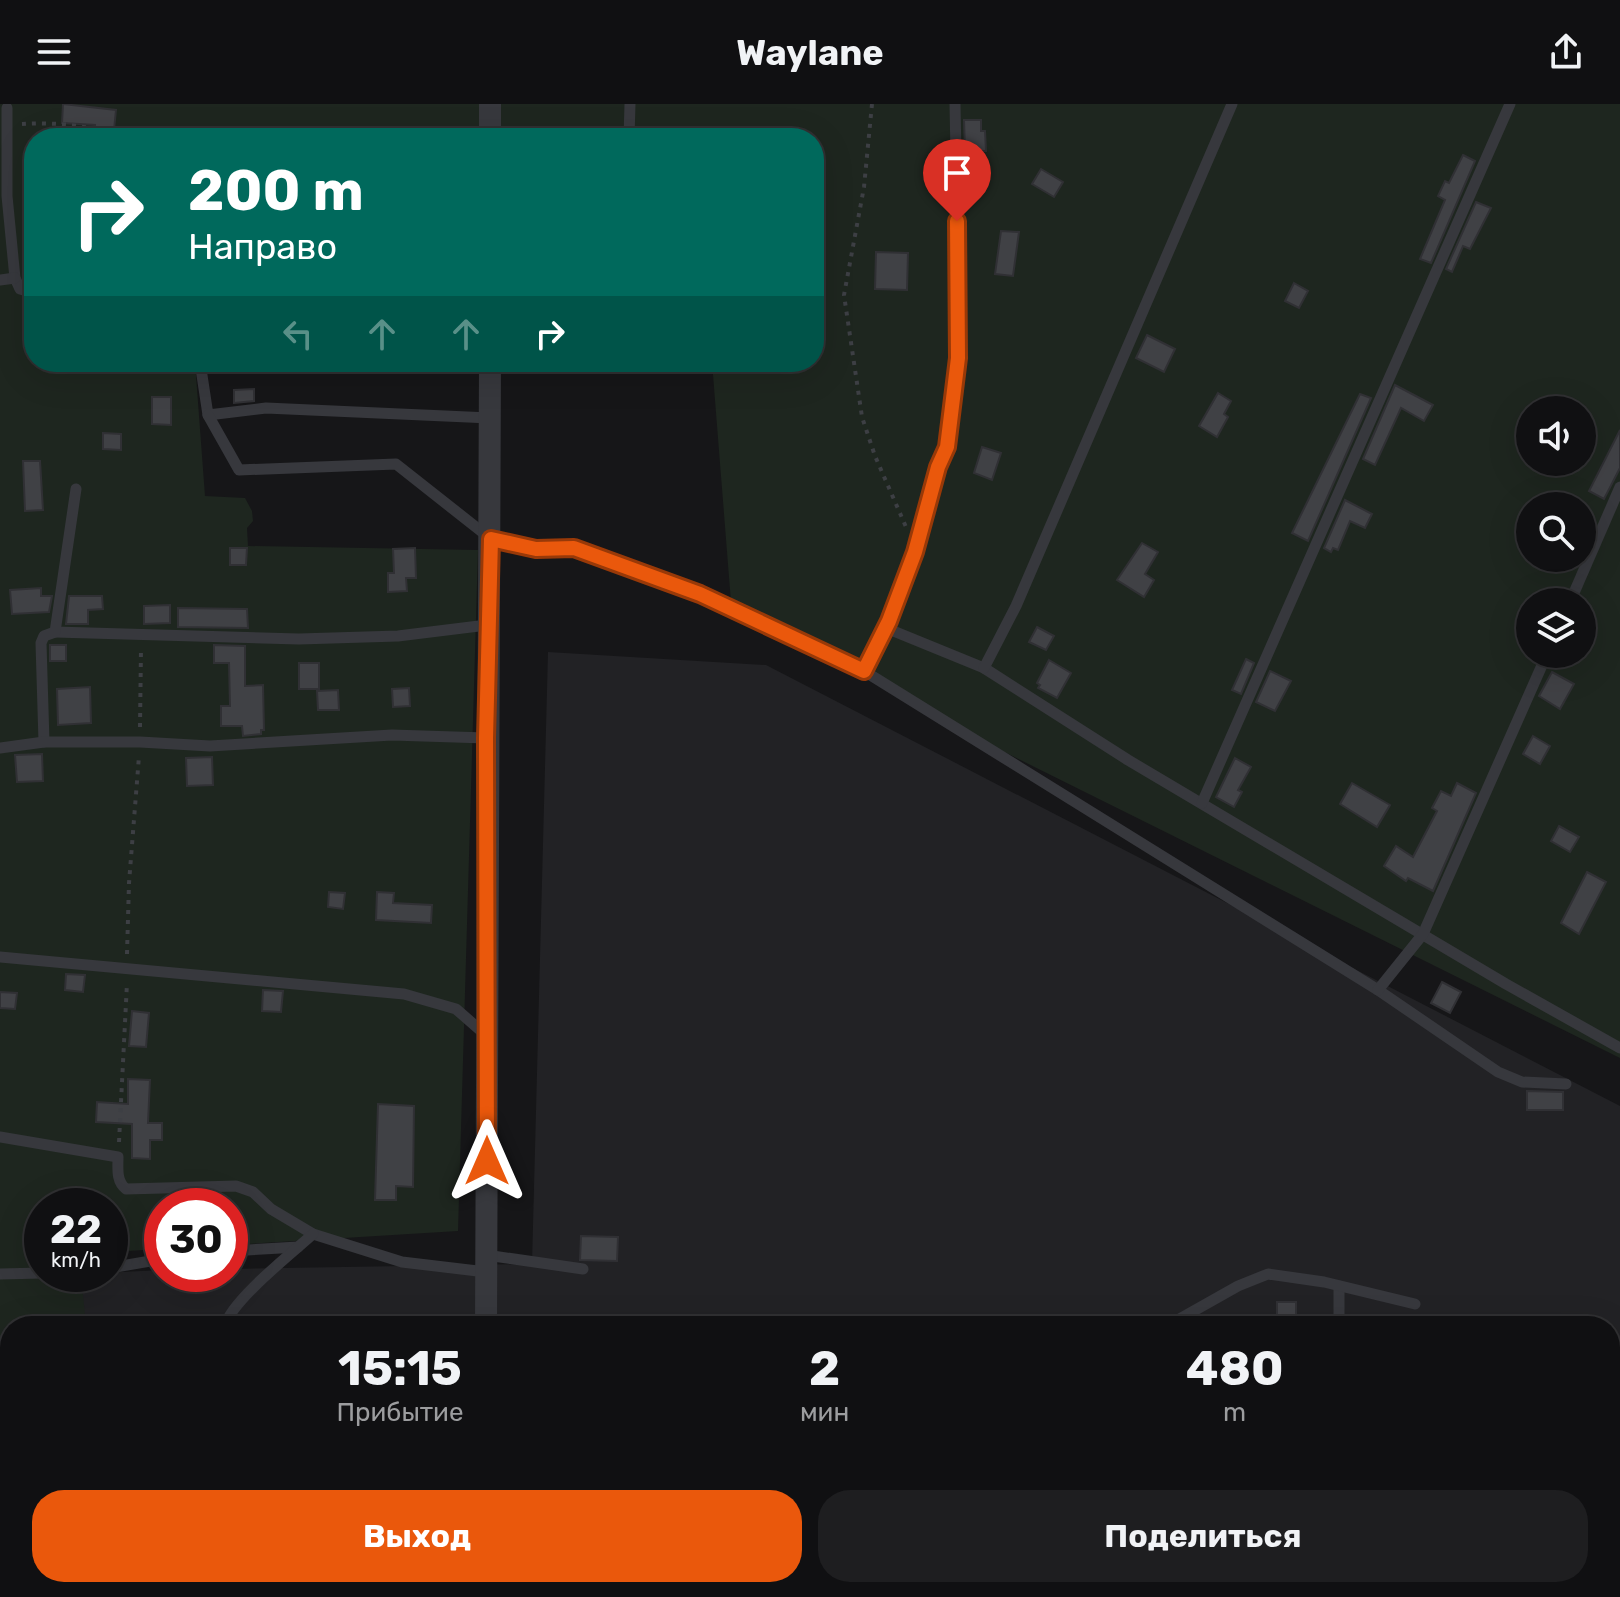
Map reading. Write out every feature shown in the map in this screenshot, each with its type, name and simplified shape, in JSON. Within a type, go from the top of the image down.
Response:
[{"type":"street","points":[[490,104],[490,128]]},
{"type":"street","points":[[486,1316],[486,738],[491,539],[490,372]]},
{"type":"lane","points":[[629,128],[630,104]]},
{"type":"lane","points":[[864,671],[886,628],[915,552],[938,467],[947,447],[958,358],[955,104]]},
{"type":"lane","points":[[984,668],[1016,606],[1232,104]]},
{"type":"lane","points":[[1202,803],[1510,104]]},
{"type":"lane","points":[[7,108],[7,196],[15,278],[20,289],[24,290]]},
{"type":"lane","points":[[0,280],[15,278]]},
{"type":"lane","points":[[202,372],[208,415],[239,470],[396,464],[491,539],[536,549],[574,548],[700,594],[864,671],[1378,990],[1498,1072],[1522,1082],[1566,1084]]},
{"type":"lane","points":[[208,415],[266,408],[490,418]]},
{"type":"lane","points":[[1576,588],[1620,487]]},
{"type":"lane","points":[[55,632],[76,489]]},
{"type":"lane","points":[[44,742],[41,643],[44,636],[55,632],[299,639],[383,637],[487,625]]},
{"type":"lane","points":[[886,628],[984,668],[1128,760],[1620,1048]]},
{"type":"lane","points":[[1378,990],[1423,934],[1541,668]]},
{"type":"lane","points":[[0,748],[44,742],[235,746],[392,735],[486,738]]},
{"type":"lane","points":[[0,957],[404,994],[456,1009],[488,1036]]},
{"type":"lane","points":[[0,1137],[118,1157],[118,1176],[126,1189],[236,1186],[253,1192],[271,1209],[313,1234],[402,1262],[583,1269]]},
{"type":"lane","points":[[229,1316],[240,1301],[313,1234]]},
{"type":"lane","points":[[248,1250],[298,1247]]},
{"type":"lane","points":[[0,1274],[24,1273]]},
{"type":"lane","points":[[1185,1316],[1238,1286],[1268,1274],[1339,1286],[1415,1304]]},
{"type":"lane","points":[[1339,1286],[1339,1316]]},
{"type":"path","points":[[872,104],[864,187],[844,295],[862,417],[915,552]]},
{"type":"path","points":[[8,124],[50,123],[81,128]]},
{"type":"path","points":[[118,1157],[128,897],[140,742],[141,633]]},
{"type":"shaded area","points":[[0,104],[1620,104],[1620,1058],[932,716],[731,602],[713,372],[824,372],[824,128],[24,128],[24,372],[196,372],[205,496],[245,498],[253,521],[247,528],[248,546],[478,550],[458,1231],[248,1244],[248,1188],[144,1188],[144,1250],[128,1251],[128,1188],[24,1188],[24,1292],[83,1292],[85,1316],[0,1316]]},
{"type":"shaded area","points":[[548,652],[766,665],[1620,1106],[1620,1316],[80,1316],[81,1292],[128,1292],[128,1272],[144,1271],[144,1292],[248,1292],[248,1269],[532,1264]]},
{"type":"building","points":[[63,104],[116,110],[114,128],[62,123]]},
{"type":"building","points":[[964,120],[981,120],[986,151],[965,151]]},
{"type":"building","points":[[1463,155],[1475,161],[1431,263],[1420,259],[1445,200],[1438,196],[1445,181],[1449,183]]},
{"type":"building","points":[[1041,169],[1063,182],[1054,197],[1032,184]]},
{"type":"building","points":[[1476,202],[1491,208],[1470,249],[1463,246],[1452,272],[1446,269]]},
{"type":"building","points":[[1001,231],[1019,232],[1013,276],[995,274]]},
{"type":"building","points":[[876,252],[908,253],[907,290],[875,289]]},
{"type":"building","points":[[1294,283],[1308,291],[1299,308],[1285,301]]},
{"type":"building","points":[[1147,335],[1175,349],[1164,372],[1136,358]]},
{"type":"building","points":[[1395,385],[1433,405],[1424,421],[1401,408],[1375,465],[1363,459]]},
{"type":"building","points":[[254,389],[254,401],[234,403],[234,390]]},
{"type":"building","points":[[1218,393],[1231,401],[1224,414],[1228,417],[1217,437],[1199,426]]},
{"type":"building","points":[[1360,394],[1371,398],[1308,541],[1292,533]]},
{"type":"building","points":[[152,397],[171,397],[171,425],[152,424]]},
{"type":"building","points":[[1620,430],[1620,468],[1604,499],[1596,492],[1589,491]]},
{"type":"building","points":[[103,433],[121,434],[121,450],[103,449]]},
{"type":"building","points":[[982,447],[1001,453],[992,480],[974,473]]},
{"type":"building","points":[[23,461],[40,461],[43,510],[25,511]]},
{"type":"building","points":[[1345,500],[1372,514],[1365,528],[1350,521],[1338,550],[1333,548],[1331,552],[1324,548]]},
{"type":"building","points":[[1142,543],[1158,552],[1145,574],[1154,580],[1144,597],[1117,580]]},
{"type":"building","points":[[230,548],[247,548],[246,565],[230,565]]},
{"type":"building","points":[[415,548],[416,578],[406,578],[407,591],[388,592],[388,573],[394,573],[393,549]]},
{"type":"building","points":[[41,588],[41,596],[52,596],[49,612],[12,614],[10,590]]},
{"type":"building","points":[[69,596],[102,596],[103,609],[88,610],[88,624],[66,624]]},
{"type":"building","points":[[170,605],[170,623],[144,624],[144,606]]},
{"type":"building","points":[[178,608],[247,609],[248,628],[178,627]]},
{"type":"building","points":[[1037,627],[1054,636],[1046,650],[1029,642]]},
{"type":"building","points":[[50,645],[66,645],[66,661],[50,661]]},
{"type":"building","points":[[214,645],[245,646],[245,686],[263,685],[264,730],[261,734],[243,736],[242,726],[221,726],[221,706],[230,706],[229,663],[214,663]]},
{"type":"building","points":[[1246,659],[1254,663],[1241,694],[1232,690]]},
{"type":"building","points":[[1049,660],[1071,673],[1057,698],[1038,688],[1040,685],[1037,683]]},
{"type":"building","points":[[299,663],[319,663],[319,689],[299,689]]},
{"type":"building","points":[[1270,671],[1291,681],[1275,711],[1256,702]]},
{"type":"building","points":[[1552,672],[1574,684],[1560,709],[1539,696]]},
{"type":"building","points":[[90,687],[91,723],[58,725],[57,689]]},
{"type":"building","points":[[409,688],[410,706],[393,707],[392,689]]},
{"type":"building","points":[[338,690],[339,710],[318,710],[317,691]]},
{"type":"building","points":[[1533,736],[1550,746],[1540,764],[1523,754]]},
{"type":"building","points":[[42,754],[43,781],[17,782],[15,755]]},
{"type":"building","points":[[212,757],[213,785],[187,786],[186,758]]},
{"type":"building","points":[[1235,758],[1251,767],[1238,790],[1242,792],[1234,807],[1216,797]]},
{"type":"building","points":[[1352,783],[1390,805],[1377,827],[1340,804]]},
{"type":"building","points":[[1457,783],[1476,793],[1433,891],[1408,878],[1406,881],[1384,866],[1396,846],[1413,857],[1437,811],[1432,808],[1441,791],[1451,796]]},
{"type":"building","points":[[1559,826],[1579,837],[1570,852],[1551,841]]},
{"type":"building","points":[[1587,872],[1606,882],[1579,934],[1561,923]]},
{"type":"building","points":[[329,892],[345,893],[343,909],[328,907]]},
{"type":"building","points":[[377,892],[394,893],[393,903],[432,905],[431,923],[376,920]]},
{"type":"building","points":[[66,974],[85,975],[83,992],[65,990]]},
{"type":"building","points":[[1442,982],[1461,992],[1450,1013],[1431,1003]]},
{"type":"building","points":[[263,990],[283,991],[281,1012],[262,1011]]},
{"type":"building","points":[[0,992],[17,993],[15,1009],[0,1008]]},
{"type":"building","points":[[132,1011],[149,1013],[146,1047],[129,1046]]},
{"type":"building","points":[[128,1079],[150,1080],[148,1123],[162,1123],[162,1140],[150,1140],[150,1159],[132,1158],[132,1124],[96,1122],[97,1102],[128,1104]]},
{"type":"building","points":[[1527,1091],[1563,1092],[1563,1110],[1527,1110]]},
{"type":"building","points":[[378,1104],[414,1106],[413,1187],[396,1186],[396,1200],[375,1200]]},
{"type":"building","points":[[581,1236],[618,1237],[617,1261],[580,1260]]},
{"type":"building","points":[[1277,1302],[1296,1302],[1296,1316],[1277,1316]]},
{"type":"route","points":[[487,1161],[486,738],[491,539],[536,549],[574,548],[700,594],[864,671],[889,621],[915,552],[938,467],[947,447],[958,358],[957,221]]}]
